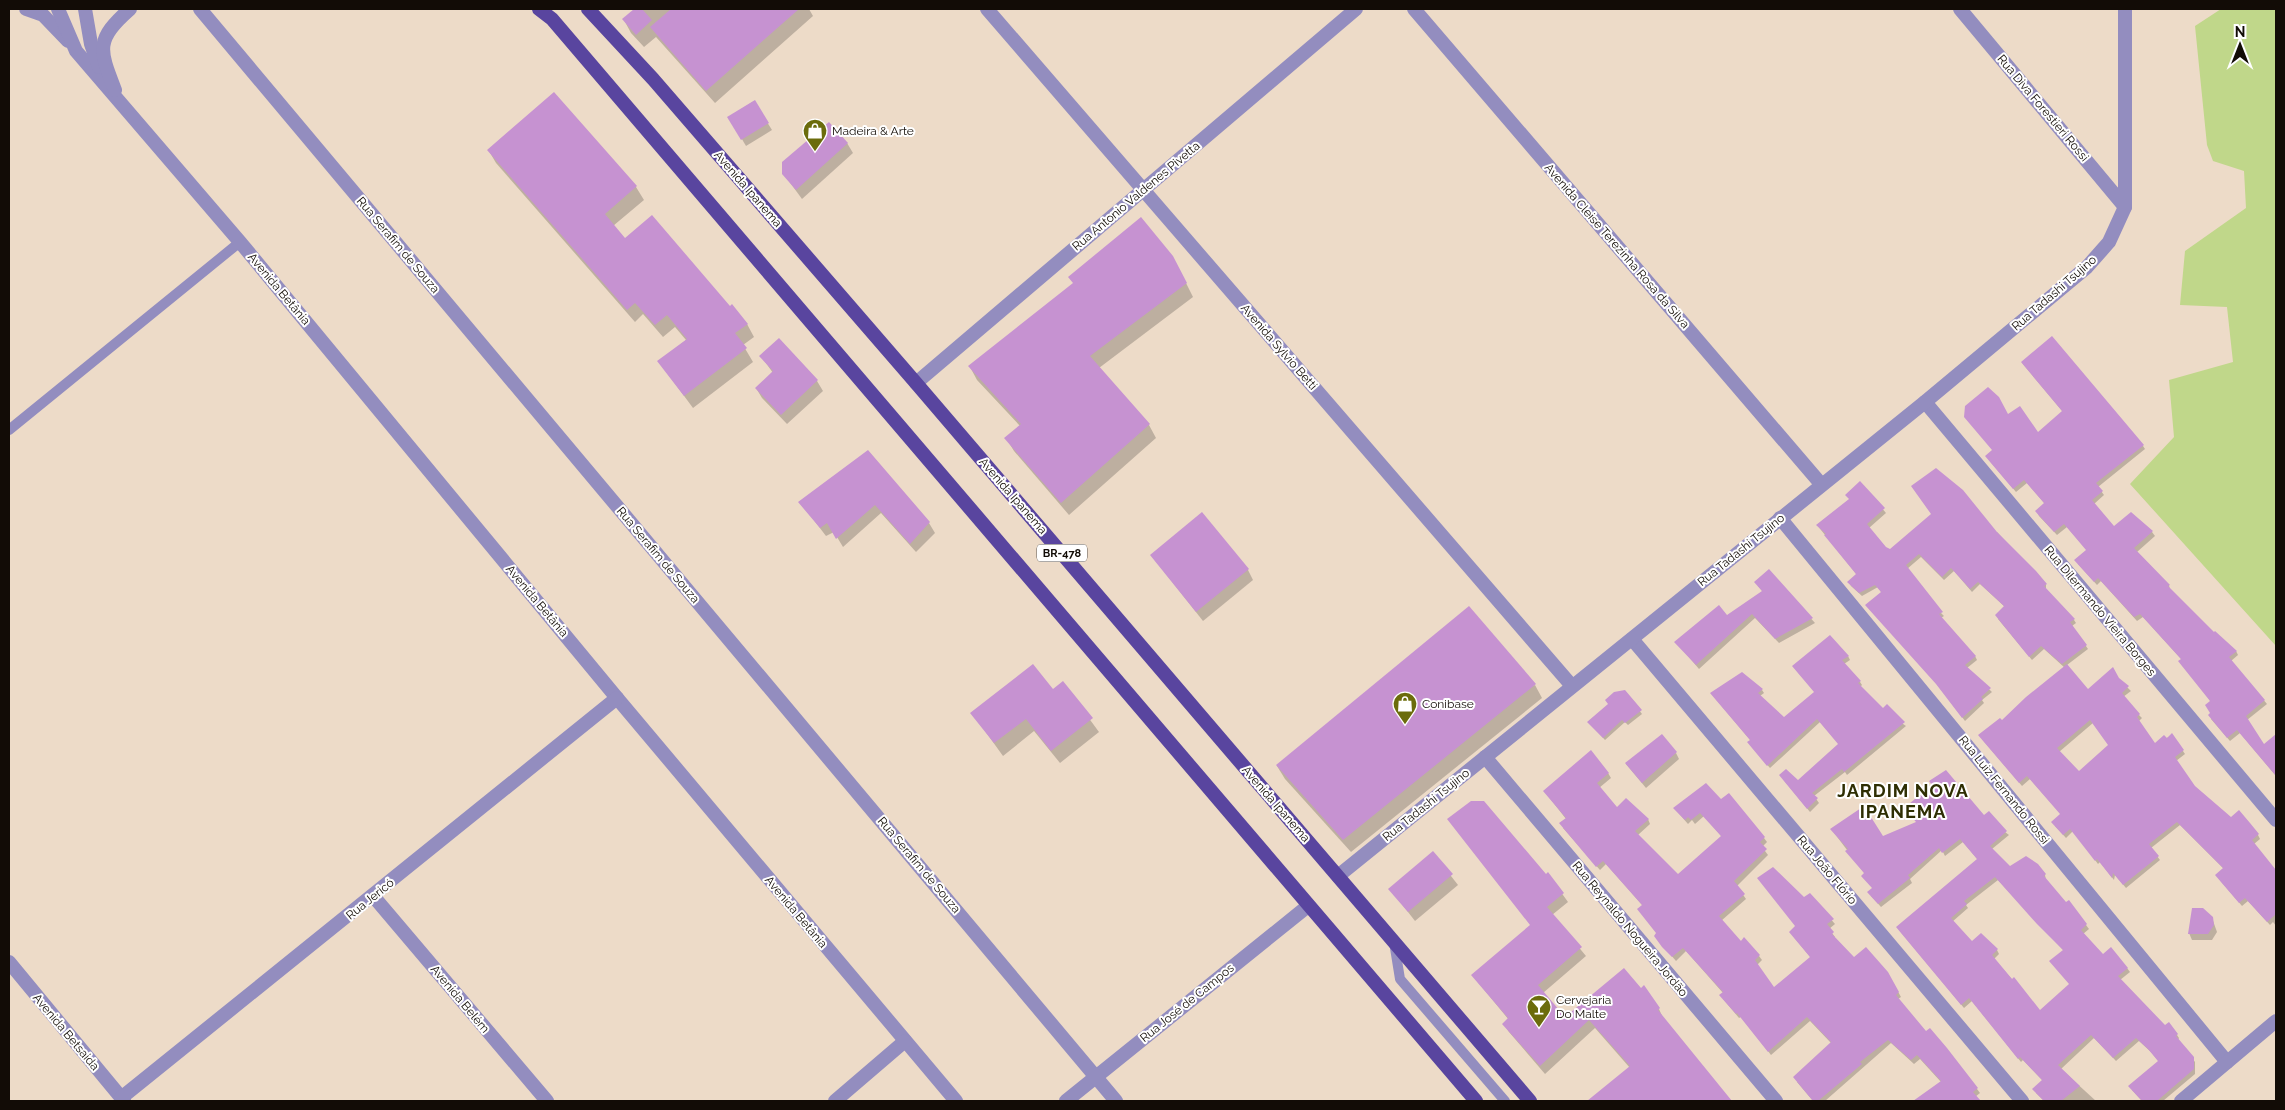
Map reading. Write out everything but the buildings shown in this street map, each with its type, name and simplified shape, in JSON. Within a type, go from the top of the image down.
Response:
[{"type":"main road","name":"BR-478","points":[[540,9],[552,18],[1476,1101]]},
{"type":"main road","name":"Avenida Ipanema","points":[[588,9],[653,79],[916,383],[1530,1101]]},
{"type":"street","name":"Avenida Betânia","points":[[26,9],[43,15],[77,52],[240,242],[617,698],[956,1101]]},
{"type":"street","name":"Avenida Betânia","points":[[58,9],[77,52]]},
{"type":"street","name":"Avenida Betânia","points":[[85,9],[95,60],[119,100]]},
{"type":"street","points":[[119,100],[102,57],[103,43],[113,24],[130,9]]},
{"type":"street","name":"Rua Serafim de Souza","points":[[200,9],[1116,1101]]},
{"type":"street","name":"Avenida Sylvio Betti","points":[[987,9],[1572,686]]},
{"type":"street","name":"Rua Antonio Valdenes Pivetta","points":[[916,383],[1356,9]]},
{"type":"street","name":"Avenida Cleise Terezinha Rosa da Silva","points":[[1414,9],[1821,484]]},
{"type":"street","name":"Rua Diva Forestieri Rossi","points":[[1960,9],[2126,207]]},
{"type":"street","points":[[2125,9],[2126,207]]},
{"type":"street","name":"Rua Tadashi Tsujino","points":[[1338,876],[1821,484],[1925,402],[2087,267],[2109,242],[2126,207]]},
{"type":"street","name":"Rua Dilermando Vieira Borges","points":[[1925,402],[2276,820]]},
{"type":"street","name":"Rua Luiz Fernando Rossi","points":[[1780,518],[2227,1062]]},
{"type":"street","name":"Rua João Flório","points":[[1632,638],[2022,1101]]},
{"type":"street","name":"Rua Jericó","points":[[122,1100],[617,698]]},
{"type":"street","name":"Rua Reynaldo Nogueira Jordão","points":[[1485,757],[1776,1101]]},
{"type":"street","name":"Avenida Belém","points":[[374,897],[547,1101]]},
{"type":"street","name":"Rua José de Campos","points":[[1066,1101],[1308,906]]},
{"type":"street","name":"Avenida Betsaida","points":[[9,962],[122,1100]]},
{"type":"street","points":[[2181,1101],[2276,1021]]},
{"type":"street","points":[[834,1101],[905,1042]]},
{"type":"lane","points":[[9,430],[240,242]]},
{"type":"lane","points":[[1394,942],[1400,979],[1505,1101]]},
{"type":"lane","points":[[1367,974],[1389,990],[1484,1101]]},
{"type":"green space","points":[[2221,9],[2276,10],[2276,646],[2130,484],[2174,437],[2169,380],[2233,362],[2227,307],[2180,305],[2185,251],[2246,208],[2244,171],[2213,161],[2207,145],[2195,26]]},
{"type":"place","name":"Madeira & Arte","points":[[815,152]]},
{"type":"place","name":"Conibase","points":[[1405,725]]},
{"type":"place","name":"Cervejaria Do Malte","points":[[1539,1028]]},
{"type":"district","name":"JARDIM NOVA IPANEMA","points":[[1903,800]]}]
